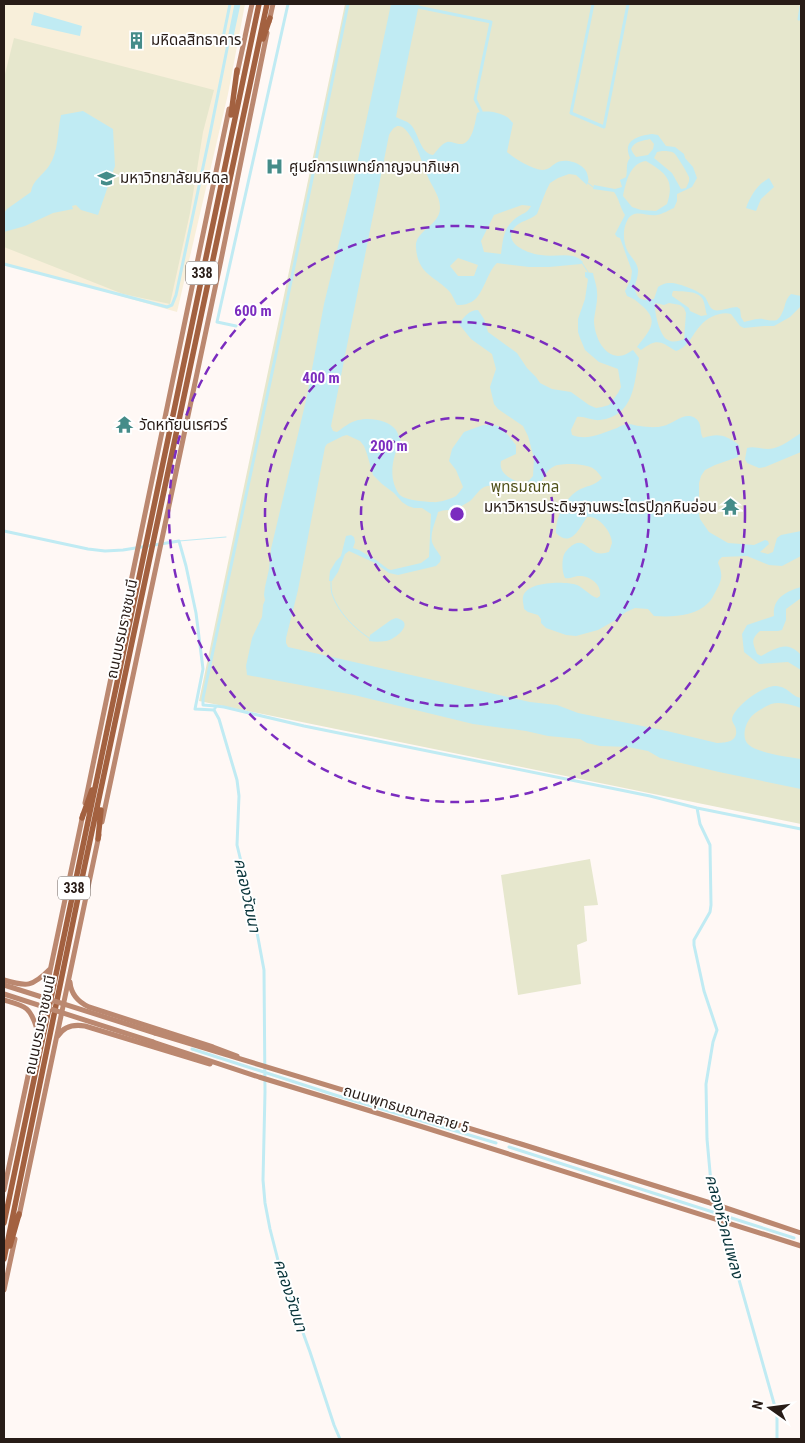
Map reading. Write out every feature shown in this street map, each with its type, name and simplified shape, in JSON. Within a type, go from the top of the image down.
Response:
[{"type":"highway","name":"ถนนบรมราชชนนี","points":[[4,1261],[104,761],[142,544],[258,4]]},
{"type":"highway","name":"ถนนบรมราชชนนี","points":[[4,1223],[151,552],[267,4]]},
{"type":"highway","points":[[251,81],[270,18]]},
{"type":"highway","points":[[226,159],[237,70]]},
{"type":"highway","points":[[98,839],[104,761]]},
{"type":"highway","points":[[82,818],[104,761]]},
{"type":"highway","points":[[4,1261],[20,1214]]},
{"type":"main road","name":"338","points":[[142,544],[237,70],[252,4]]},
{"type":"main road","name":"338","points":[[4,1290],[273,4]]},
{"type":"main road","name":"338","points":[[4,1190],[82,818],[141,552]]},
{"type":"main road","points":[[4,980],[22,984],[35,982],[50,969]]},
{"type":"main road","points":[[70,974],[74,996],[83,1004],[213,1047],[257,1064]]},
{"type":"main road","points":[[4,999],[11,998],[14,992],[15,986],[11,982]]},
{"type":"main road","name":"ถนนพุทธมณฑลสาย 5","points":[[4,985],[268,1068],[505,1139],[801,1233]]},
{"type":"main road","name":"ถนนพุทธมณฑลสาย 5","points":[[4,994],[268,1080],[717,1220],[801,1244]]},
{"type":"main road","points":[[4,999],[25,1007],[30,1011],[37,1029]]},
{"type":"main road","points":[[98,1030],[97,1018],[106,1012]]},
{"type":"main road","points":[[55,1042],[64,1030],[72,1025],[85,1026],[228,1070],[251,1074]]},
{"type":"main road","points":[[502,1152],[505,1139]]},
{"type":"shaded area","name":"มหาวิทยาลัยมหิดล","points":[[4,4],[245,4],[228,94],[177,312],[4,263]]},
{"type":"green space","name":"พุทธมณฑล","points":[[345,4],[801,4],[801,824],[199,701]]},
{"type":"green space","name":"มหาวิทยาลัยมหิดล","points":[[14,38],[214,90],[203,132],[190,213],[170,304],[123,294],[4,247],[4,78]]},
{"type":"green space","points":[[590,859],[598,905],[584,906],[587,941],[577,945],[581,984],[518,995],[501,875]]},
{"type":"water","points":[[391,4],[419,4],[396,117],[411,125],[425,151],[433,155],[447,142],[463,144],[470,138],[477,113],[492,112],[504,115],[513,123],[507,152],[514,158],[528,166],[542,170],[548,169],[560,161],[570,161],[584,168],[588,178],[587,185],[576,175],[569,174],[550,183],[537,214],[516,226],[511,234],[514,243],[524,250],[545,256],[573,256],[583,262],[581,264],[529,267],[497,263],[474,301],[457,305],[449,291],[427,273],[417,256],[416,242],[439,213],[440,203],[437,195],[407,131],[401,126],[395,127],[389,135],[331,426],[333,431],[337,432],[352,422],[368,419],[379,420],[389,424],[397,431],[401,441],[395,454],[392,475],[393,482],[401,496],[425,502],[435,502],[456,496],[463,487],[456,470],[449,461],[452,449],[464,432],[483,425],[498,426],[516,445],[516,454],[501,461],[504,474],[526,484],[533,476],[534,458],[523,426],[498,409],[494,404],[490,387],[496,369],[492,354],[471,339],[459,324],[472,311],[478,310],[484,319],[488,332],[517,353],[540,383],[552,389],[571,392],[596,408],[609,405],[621,387],[618,369],[599,362],[585,350],[578,332],[578,319],[585,299],[588,279],[585,277],[585,272],[593,273],[597,287],[594,326],[600,343],[612,355],[618,356],[633,350],[639,358],[630,397],[620,412],[600,420],[577,417],[571,430],[572,435],[589,437],[627,424],[657,427],[667,425],[687,416],[695,418],[699,422],[703,438],[718,435],[726,437],[739,445],[740,450],[738,457],[705,470],[701,476],[697,505],[700,519],[709,532],[728,543],[754,545],[765,540],[768,541],[769,544],[760,552],[768,554],[773,552],[777,538],[781,535],[801,531],[801,556],[782,566],[769,565],[747,556],[722,557],[718,563],[721,570],[721,580],[713,597],[703,608],[690,614],[654,616],[648,609],[635,608],[598,630],[576,636],[566,635],[546,628],[541,623],[538,615],[524,609],[523,598],[526,592],[538,585],[564,583],[577,585],[597,598],[600,596],[600,592],[594,581],[582,576],[565,578],[562,563],[563,556],[574,544],[584,544],[600,553],[609,552],[612,543],[610,534],[604,525],[591,517],[587,517],[578,531],[570,538],[566,539],[556,533],[559,515],[573,494],[602,478],[591,467],[568,464],[557,465],[550,469],[539,485],[533,489],[521,490],[493,485],[487,486],[460,507],[438,512],[432,530],[433,545],[441,557],[440,562],[436,566],[398,575],[389,573],[375,563],[349,551],[345,554],[338,572],[332,581],[329,581],[330,571],[341,556],[346,536],[351,535],[354,537],[353,548],[391,570],[421,563],[429,557],[431,514],[422,508],[408,506],[382,484],[373,475],[364,446],[360,441],[347,435],[327,444],[325,447],[298,590],[286,638],[288,647],[530,702],[557,705],[578,713],[717,743],[727,742],[735,737],[736,729],[732,719],[738,709],[749,698],[769,687],[779,686],[801,698],[801,708],[782,703],[767,706],[751,717],[745,729],[745,738],[746,742],[753,748],[801,759],[801,789],[660,758],[648,751],[628,747],[600,746],[580,739],[473,724],[354,695],[247,675],[246,666],[252,638],[262,617],[271,549],[307,396],[324,304],[351,193]],"holes":[[[522,205],[531,206],[528,211],[516,218],[508,226],[504,234],[501,254],[484,252],[481,241],[494,215]],[[458,258],[478,265],[474,276],[458,276],[450,266]]]},
{"type":"water","points":[[34,12],[82,26],[80,36],[31,25]]},
{"type":"water","points":[[83,111],[113,129],[115,166],[98,215],[81,210],[76,205],[72,206],[73,209],[53,213],[25,226],[4,232],[4,213],[31,192],[36,181],[52,160],[56,148],[61,115]]},
{"type":"water","points":[[647,135],[658,135],[666,146],[675,147],[684,154],[693,167],[697,178],[692,187],[677,194],[674,208],[657,215],[634,214],[626,223],[624,240],[628,252],[638,269],[635,289],[638,297],[644,300],[654,299],[658,287],[663,284],[673,283],[694,290],[702,295],[714,310],[737,307],[740,309],[744,322],[755,319],[777,320],[791,294],[801,296],[801,306],[790,317],[774,326],[744,328],[740,326],[731,314],[719,314],[704,322],[684,347],[676,351],[659,342],[655,342],[641,350],[637,347],[649,331],[652,321],[647,311],[627,296],[625,291],[631,279],[632,271],[620,238],[615,234],[625,215],[614,192],[593,189],[594,185],[615,189],[622,187],[620,180],[626,177],[628,160],[630,158],[628,147],[633,140]],"holes":[[[650,139],[654,144],[653,149],[648,155],[636,157],[633,153],[631,149],[639,142]],[[668,151],[675,154],[689,177],[686,188],[681,189],[672,173],[654,158],[657,152]],[[646,161],[659,169],[669,183],[670,189],[667,204],[656,211],[632,207],[623,196],[632,169]],[[673,291],[699,295],[703,300],[707,315],[701,316],[690,311],[689,308],[672,296]],[[655,303],[664,305],[669,303],[680,305],[684,308],[686,313],[684,339],[674,342],[665,338],[658,324]]]},
{"type":"water","points":[[769,178],[774,187],[761,199],[756,211],[746,208],[755,191]]},
{"type":"water","points":[[801,433],[801,452],[765,467],[759,468],[747,463],[745,459],[747,448],[772,449]]},
{"type":"water","points":[[801,587],[801,598],[786,609],[786,620],[782,630],[760,631],[753,642],[757,654],[761,656],[782,647],[796,650],[801,655],[801,670],[788,662],[759,664],[744,652],[742,634],[747,625],[774,616],[775,604],[778,600],[786,593]]},
{"type":"water","points":[[396,618],[404,623],[404,627],[399,634],[386,641],[369,641],[370,635]]},
{"type":"waterway","points":[[230,4],[223,38],[231,41],[239,4]]},
{"type":"waterway","points":[[4,264],[167,307],[172,305],[176,295],[236,4]]},
{"type":"waterway","points":[[236,326],[217,322],[288,4]]},
{"type":"waterway","points":[[216,706],[203,705],[203,698],[348,4]]},
{"type":"waterway","points":[[593,4],[571,113],[604,127],[628,4]]},
{"type":"waterway","points":[[418,7],[491,22],[475,99],[481,111]]},
{"type":"waterway","points":[[799,19],[801,7]]},
{"type":"waterway","points":[[588,183],[593,187]]},
{"type":"waterway","points":[[582,263],[588,272]]},
{"type":"waterway","name":"คลองวัฒนา","points":[[4,531],[105,551],[179,541],[196,613],[203,669],[195,709],[214,710],[219,719],[237,780],[239,796],[237,845],[253,911],[264,970],[265,1092],[263,1180],[265,1203],[281,1272],[340,1439]]},
{"type":"waterway","points":[[179,541],[226,537]]},
{"type":"waterway","points":[[331,581],[332,594],[338,607],[352,624],[369,638]]},
{"type":"waterway","points":[[215,708],[216,706],[224,707],[304,726],[650,796],[697,808],[801,829]]},
{"type":"waterway","name":"คลองหัวคนเพลง","points":[[697,808],[700,824],[710,845],[710,912],[694,940],[694,945],[704,991],[717,1030],[713,1042],[706,1084],[707,1139],[712,1194],[728,1241],[777,1414],[777,1439]]},
{"type":"waterway","points":[[192,1049],[335,1095],[496,1143]]},
{"type":"waterway","points":[[509,1147],[794,1238]]},
{"type":"place","name":"มหิดลสิทธาคาร","points":[[137,40]]},
{"type":"place","name":"ศูนย์การแพทย์กาญจนาภิเษก","points":[[275,167]]},
{"type":"place","name":"มหาวิทยาลัยมหิดล","points":[[106,178]]},
{"type":"place","name":"วัดหทัยนเรศวร์","points":[[125,425]]},
{"type":"place","name":"มหาวิหารประดิษฐานพระไตรปิฏกหินอ่อน","points":[[731,507]]}]
